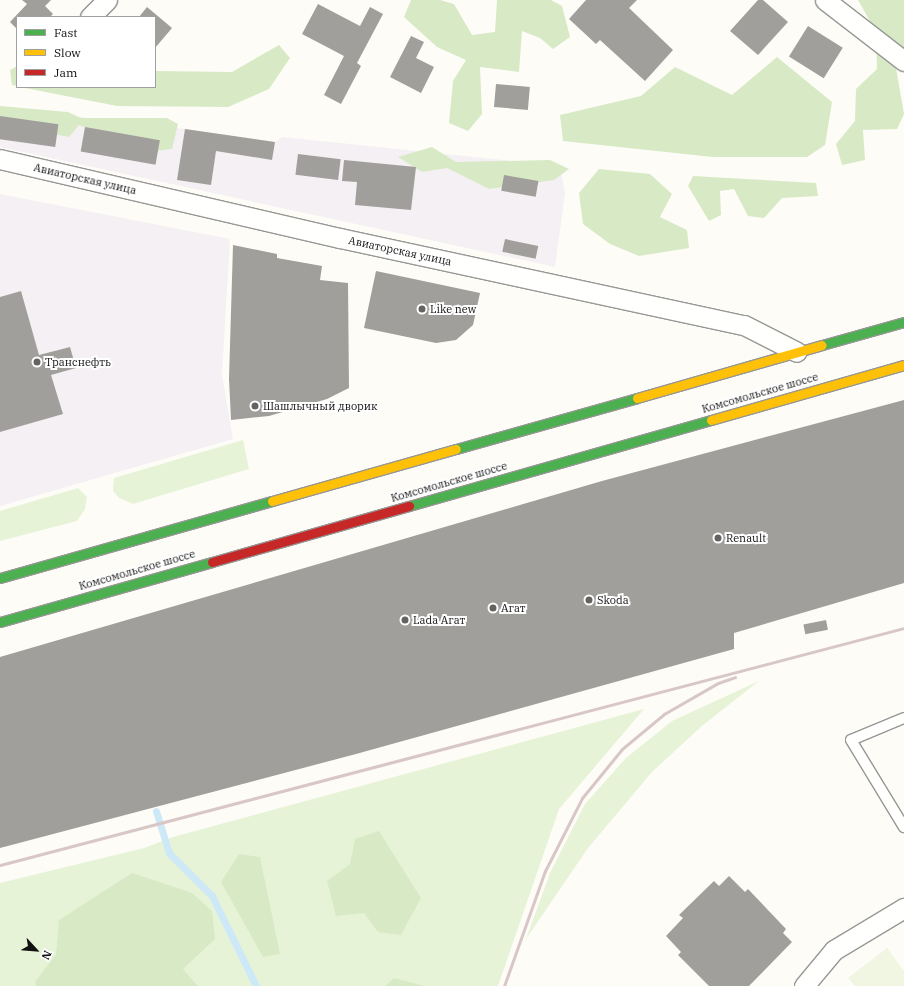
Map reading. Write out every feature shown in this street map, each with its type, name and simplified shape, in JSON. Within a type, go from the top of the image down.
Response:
[{"type":"main road","points":[[0,578],[904,322]]},
{"type":"main road","name":"Комсомольское шоссе","points":[[0,622],[904,365]]},
{"type":"street","points":[[91,16],[107,0]]},
{"type":"street","points":[[825,0],[904,62]]},
{"type":"street","name":"Авиаторская улица","points":[[0,159],[340,238],[744,325],[797,352]]},
{"type":"street","points":[[804,986],[834,950],[904,908]]},
{"type":"lane","points":[[904,718],[851,740],[904,827]]},
{"type":"shaded area","points":[[0,108],[185,129],[275,142],[282,137],[560,166],[565,193],[555,267],[0,147]]},
{"type":"shaded area","points":[[0,194],[230,239],[222,374],[233,439],[0,506]]},
{"type":"green space","points":[[411,0],[440,0],[454,4],[472,35],[495,32],[497,0],[551,0],[562,6],[570,37],[553,49],[540,38],[522,31],[519,72],[480,67],[482,114],[468,131],[449,123],[453,81],[466,60],[437,47],[404,17]]},
{"type":"green space","points":[[858,0],[904,0],[904,66],[896,68],[904,114],[897,129],[863,130],[865,160],[842,165],[836,144],[855,121],[856,89],[877,69],[876,32]]},
{"type":"green space","points":[[279,45],[290,58],[269,89],[228,107],[117,106],[25,88],[156,88],[156,71],[232,72]]},
{"type":"green space","points":[[777,57],[832,102],[825,145],[807,157],[713,157],[563,141],[560,115],[641,96],[675,67],[732,95]]},
{"type":"green space","points":[[16,67],[16,86],[12,85],[10,70]]},
{"type":"green space","points":[[0,106],[68,112],[81,118],[167,118],[178,124],[172,149],[146,152],[79,125],[69,137],[0,123]]},
{"type":"green space","points":[[432,147],[456,162],[550,160],[569,169],[554,180],[489,189],[447,168],[422,172],[398,157]]},
{"type":"green space","points":[[599,169],[650,174],[672,194],[660,217],[687,230],[689,248],[639,256],[610,244],[583,224],[579,193]]},
{"type":"green space","points":[[693,176],[816,183],[818,196],[782,198],[764,218],[748,216],[734,189],[720,191],[721,215],[709,221],[688,186]]},
{"type":"green space","points":[[243,440],[249,469],[133,504],[119,498],[113,491],[114,478]]},
{"type":"green space","points":[[78,488],[87,497],[85,509],[77,521],[0,541],[0,511]]},
{"type":"green space","points":[[759,681],[703,725],[652,772],[588,848],[526,939],[550,873],[585,804],[626,758],[672,721]]},
{"type":"green space","points":[[644,709],[559,809],[498,986],[0,986],[0,883],[144,848],[173,837]]},
{"type":"green space","points":[[379,831],[421,898],[401,935],[378,932],[364,913],[336,916],[327,881],[350,864],[355,839]]},
{"type":"green space","points":[[239,854],[260,857],[280,954],[263,957],[221,882]]},
{"type":"green space","points":[[132,873],[192,893],[212,911],[215,939],[183,969],[198,986],[36,986],[35,982],[56,954],[59,920]]},
{"type":"green space","points":[[887,948],[904,971],[904,986],[855,986],[848,978]]},
{"type":"green space","points":[[394,978],[425,986],[385,986]]},
{"type":"building","points":[[22,0],[51,0],[45,6],[53,14],[51,16],[16,16],[16,28],[10,22],[27,4]]},
{"type":"building","points":[[586,0],[637,0],[629,8],[673,50],[645,81],[600,40],[596,44],[569,19]]},
{"type":"building","points":[[758,0],[763,0],[788,22],[758,55],[730,31]]},
{"type":"building","points":[[318,4],[360,26],[370,7],[383,14],[357,63],[361,66],[341,104],[324,95],[344,56],[302,34]]},
{"type":"building","points":[[147,7],[172,28],[156,47],[156,16],[140,16]]},
{"type":"building","points":[[808,26],[843,48],[824,78],[789,57]]},
{"type":"building","points":[[411,36],[424,42],[416,58],[434,67],[421,93],[390,77]]},
{"type":"building","points":[[496,84],[530,87],[528,110],[494,107]]},
{"type":"building","points":[[0,116],[58,124],[55,147],[0,139]]},
{"type":"building","points":[[85,127],[160,140],[156,165],[81,152]]},
{"type":"building","points":[[185,129],[275,142],[272,160],[216,151],[211,185],[177,180]]},
{"type":"building","points":[[298,154],[341,159],[338,180],[295,175]]},
{"type":"building","points":[[344,160],[416,167],[411,210],[355,205],[357,182],[342,181]]},
{"type":"building","points":[[504,175],[538,181],[536,197],[501,191]]},
{"type":"building","points":[[505,239],[538,246],[536,259],[502,252]]},
{"type":"building","points":[[233,245],[277,254],[277,258],[322,266],[320,280],[348,283],[349,388],[327,399],[269,416],[231,420],[229,379]]},
{"type":"building","name":"Like new","points":[[376,271],[480,293],[473,325],[456,340],[436,343],[364,328]]},
{"type":"building","name":"Транснефть","points":[[21,291],[39,355],[70,347],[76,368],[51,375],[63,414],[0,432],[0,297]]},
{"type":"building","name":"Агат","points":[[904,400],[904,583],[734,633],[734,649],[356,754],[0,848],[0,657],[602,481]]},
{"type":"building","points":[[826,620],[828,630],[805,634],[803,624]]},
{"type":"building","points":[[729,876],[745,892],[748,889],[786,929],[783,933],[792,942],[749,986],[709,986],[678,955],[681,952],[666,936],[683,918],[679,915],[714,881],[719,886]]},
{"type":"waterway","points":[[156,811],[169,853],[212,896],[256,986]]},
{"type":"railway","points":[[0,865],[904,628]]},
{"type":"railway","points":[[504,986],[545,871],[582,798],[622,749],[664,714],[718,683],[735,677]]},
{"type":"traffic: fast","points":[[822,345],[904,322]]},
{"type":"traffic: fast","points":[[456,449],[637,398]]},
{"type":"traffic: fast","points":[[409,506],[711,420]]},
{"type":"traffic: fast","points":[[0,578],[272,501]]},
{"type":"traffic: fast","points":[[0,622],[212,562]]},
{"type":"traffic: slow","points":[[637,398],[822,345]]},
{"type":"traffic: slow","points":[[711,420],[904,365]]},
{"type":"traffic: slow","points":[[272,501],[456,449]]},
{"type":"traffic: jam","points":[[212,562],[409,506]]},
{"type":"place","name":"Like new","points":[[422,309]]},
{"type":"place","name":"Транснефть","points":[[37,362]]},
{"type":"place","name":"Шашлычный дворик","points":[[255,406]]},
{"type":"place","name":"Renault","points":[[718,538]]},
{"type":"place","name":"Skoda","points":[[589,600]]},
{"type":"place","name":"Агат","points":[[493,608]]},
{"type":"place","name":"Lada Агат","points":[[405,620]]}]
